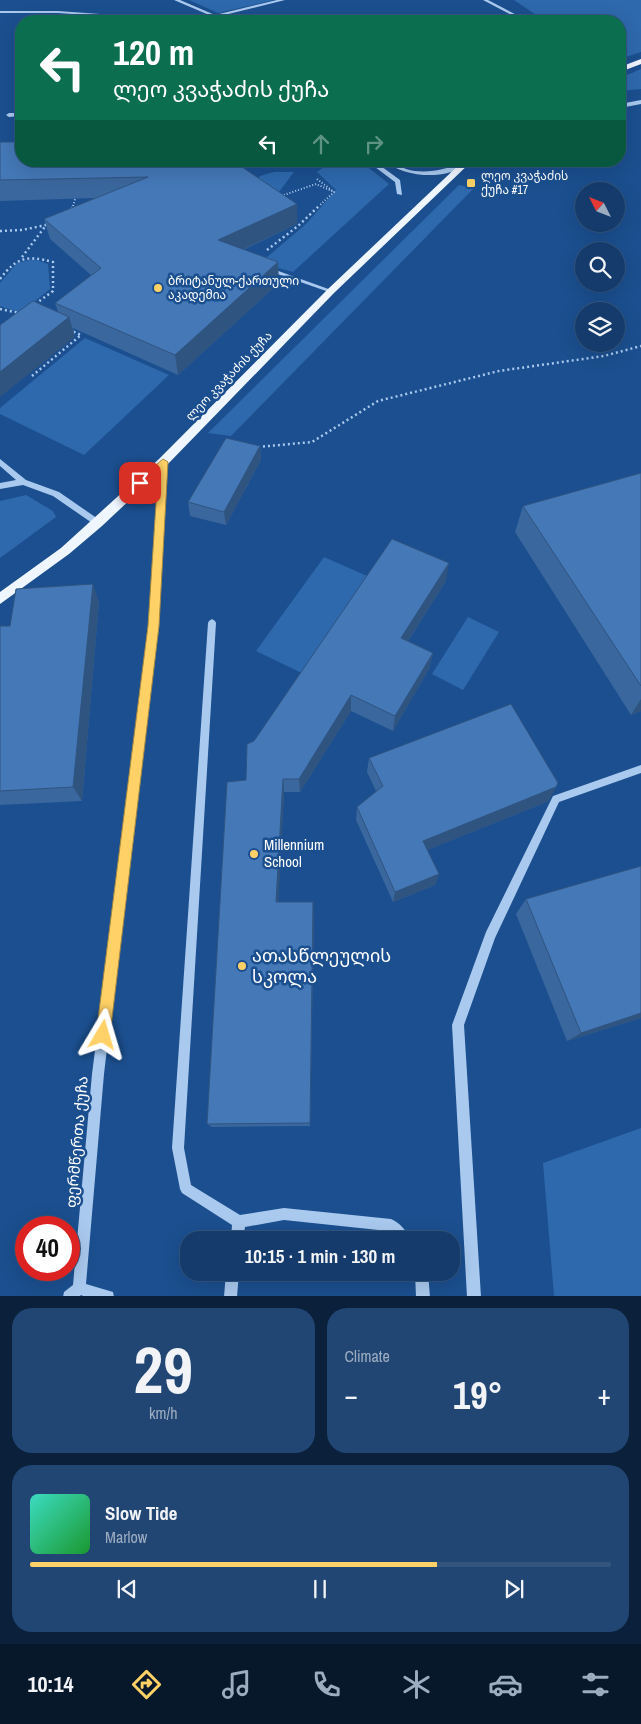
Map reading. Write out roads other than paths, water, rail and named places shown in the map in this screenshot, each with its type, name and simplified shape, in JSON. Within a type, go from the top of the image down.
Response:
[{"type":"main road","points":[[626,67],[641,61]]},
{"type":"main road","name":"ლეო კვაჭაძის ქუჩა","points":[[0,599],[65,551],[98,523],[163,462],[332,292],[462,167]]},
{"type":"street","points":[[176,0],[214,15]]},
{"type":"street","points":[[220,15],[282,0]]},
{"type":"street","points":[[485,0],[514,15]]},
{"type":"street","points":[[0,12],[58,12],[100,15]]},
{"type":"street","points":[[626,105],[641,102]]},
{"type":"street","points":[[9,115],[15,114]]},
{"type":"street","points":[[379,167],[398,181],[400,194]]},
{"type":"street","points":[[396,167],[417,172],[435,173],[458,167]]},
{"type":"street","points":[[251,263],[332,292]]},
{"type":"street","points":[[0,462],[23,482],[56,494],[98,523]]},
{"type":"street","name":"ფერმწერთა ქუჩა","points":[[108,1296],[75,1294],[98,1074],[153,626],[163,462]]},
{"type":"street","points":[[0,486],[23,482]]},
{"type":"street","points":[[212,623],[178,1148],[186,1189],[239,1222],[284,1214],[391,1225],[397,1231]]},
{"type":"street","points":[[474,1296],[458,1025],[490,936],[556,799],[641,770]]},
{"type":"street","points":[[238,1231],[239,1222]]},
{"type":"street","points":[[230,1296],[231,1281]]},
{"type":"street","points":[[422,1281],[423,1296]]},
{"type":"place","name":"ლეო კვაჭაძის ქუჩა #17","points":[[471,183]]},
{"type":"place","name":"ბრიტანულ-ქართული აკადემია","points":[[158,288]]},
{"type":"place","name":"Millennium School","points":[[254,854]]},
{"type":"place","name":"ათასწლეულის სკოლა","points":[[242,966]]}]
